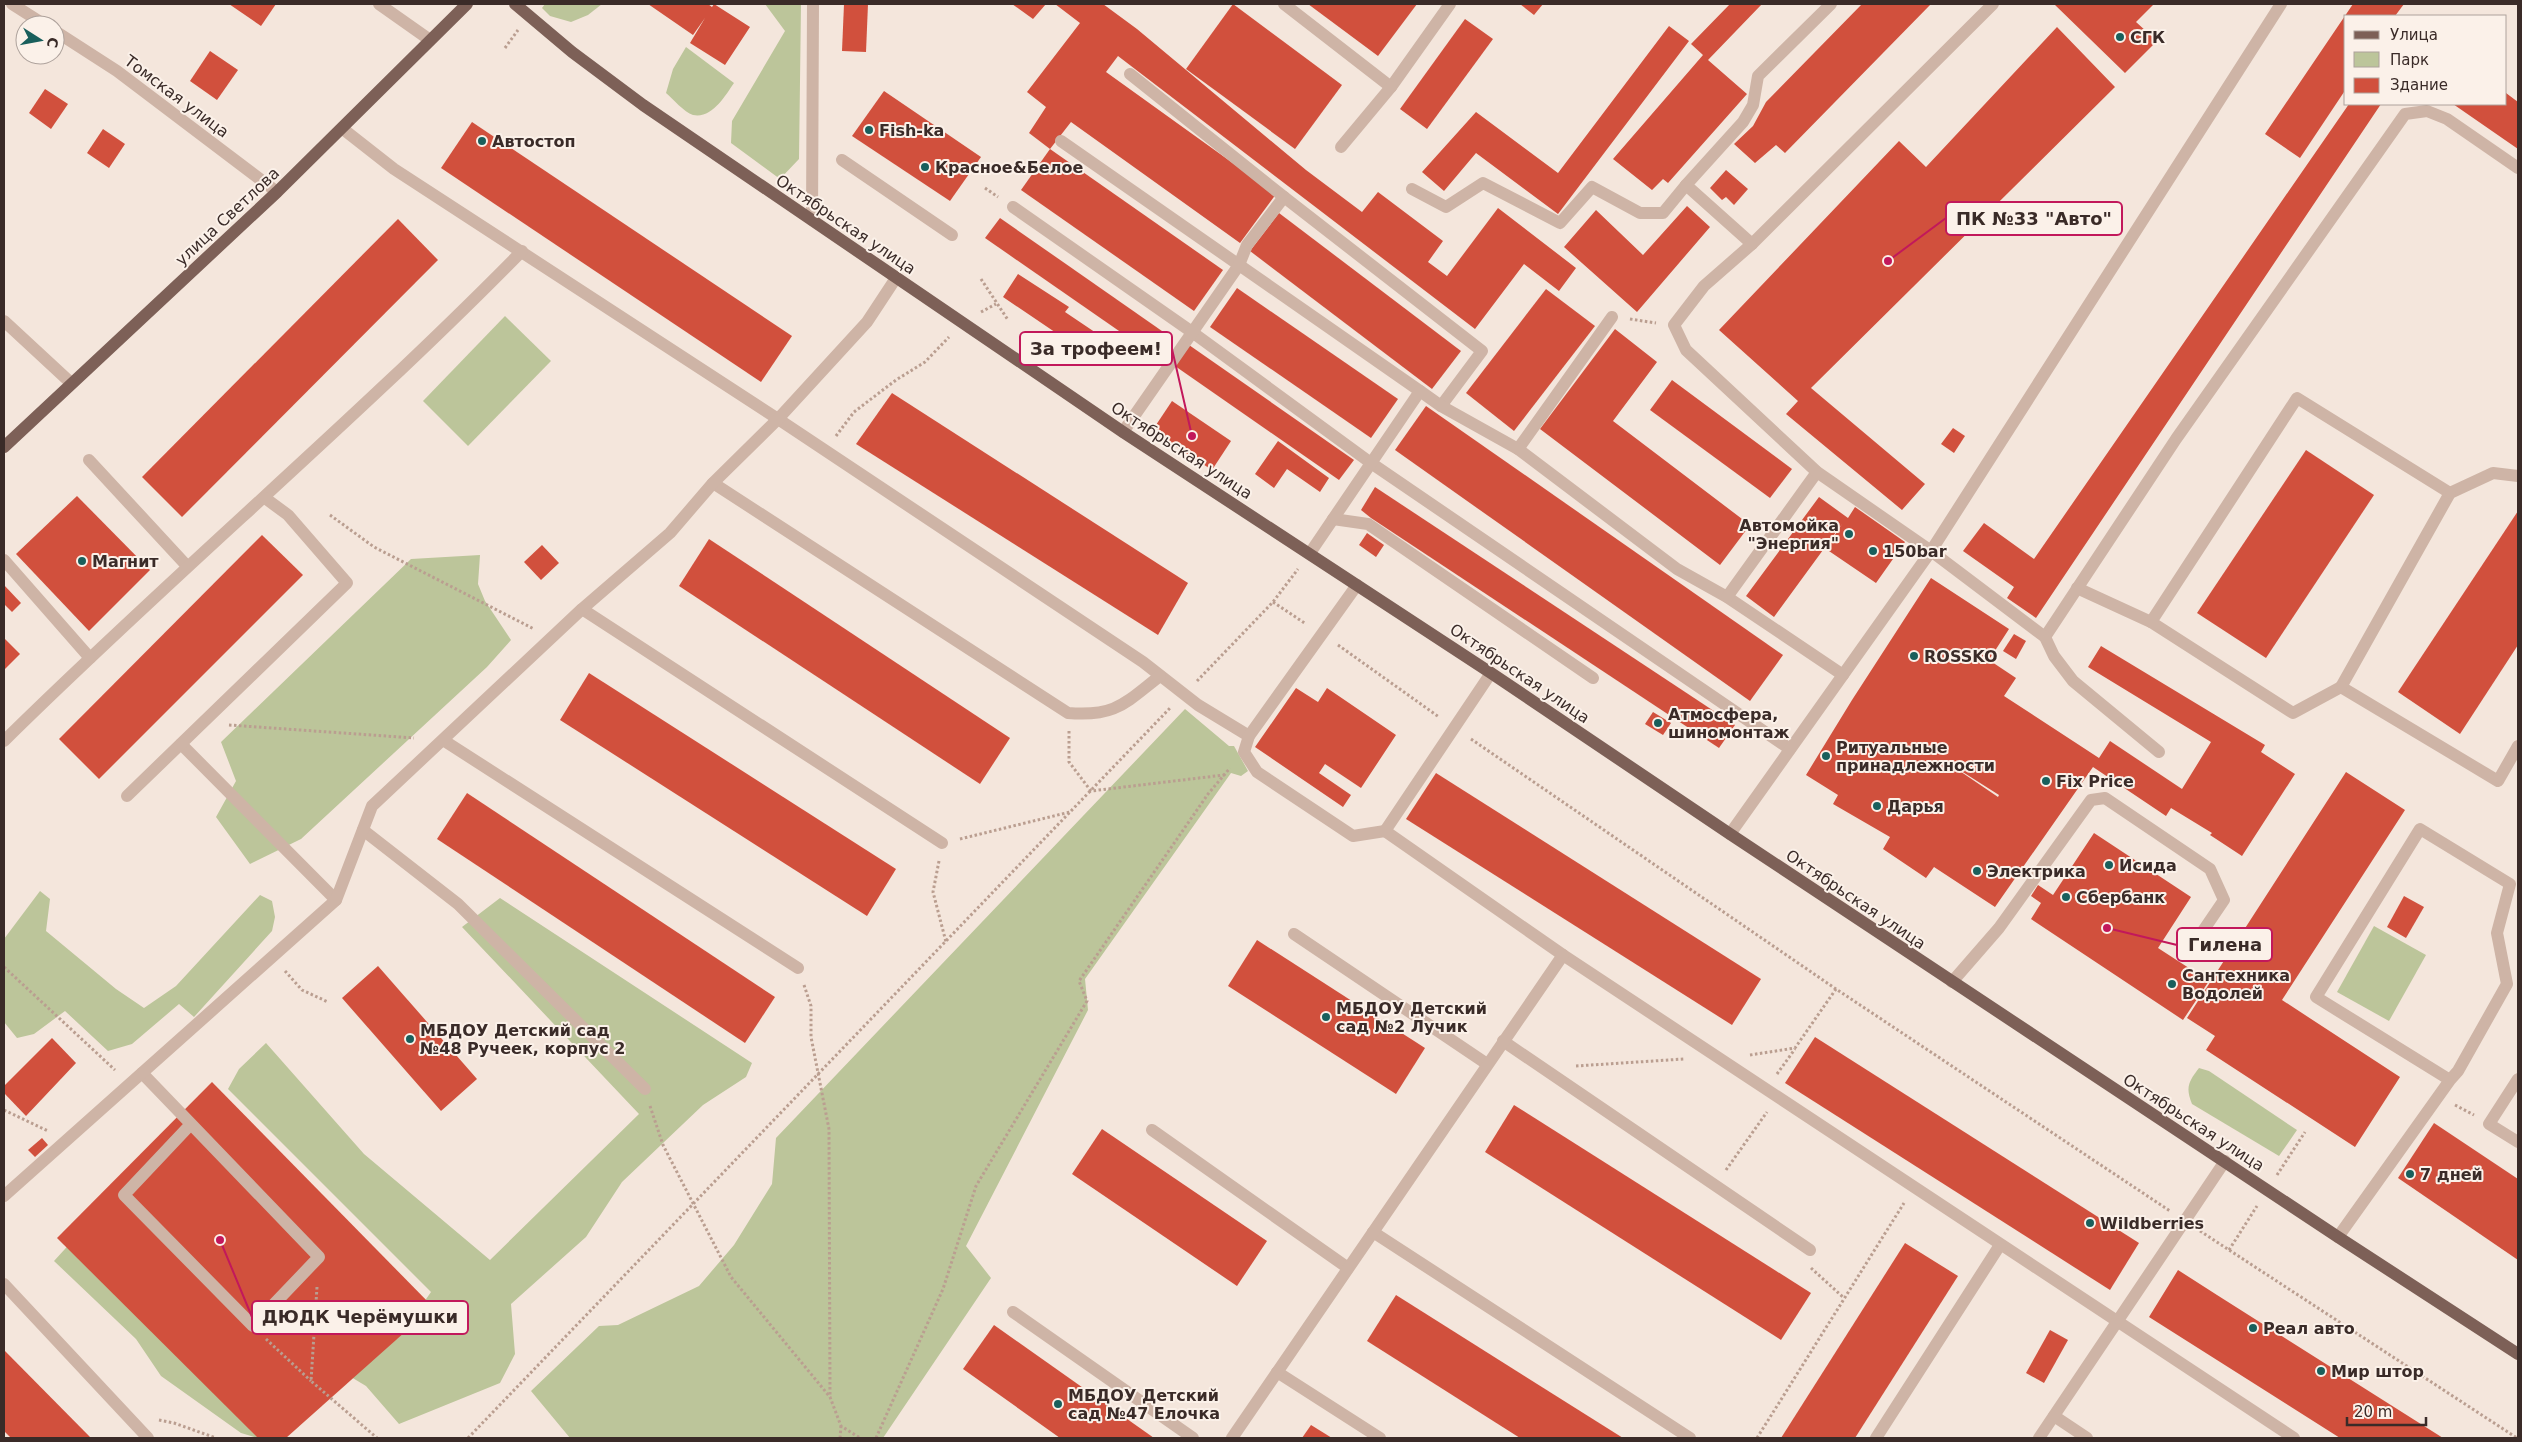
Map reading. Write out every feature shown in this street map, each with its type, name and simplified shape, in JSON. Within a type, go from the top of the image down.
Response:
[{"type":"main road","name":"улица Светлова","points":[[4,446],[277,192],[467,4]]},
{"type":"main road","name":"Октябрьская улица","points":[[515,4],[572,52],[643,105],[1123,432],[1491,672],[1952,982],[2518,1354]]},
{"type":"street","points":[[12,4],[29,15]]},
{"type":"street","points":[[379,4],[430,40]]},
{"type":"street","points":[[812,220],[813,4]]},
{"type":"street","points":[[1284,4],[1391,87]]},
{"type":"street","points":[[1341,147],[1391,87],[1450,4]]},
{"type":"street","points":[[1412,189],[1446,207],[1483,183],[1560,223],[1592,187],[1640,213],[1663,213],[1743,122],[1753,105],[1758,76],[1831,4]]},
{"type":"street","points":[[1993,4],[1752,244],[1704,286],[1674,325],[1686,350],[1817,472],[1931,550],[2045,637],[2054,656],[2073,681],[2159,752]]},
{"type":"street","points":[[1730,834],[1931,550],[2281,4]]},
{"type":"street","name":"Томская улица","points":[[65,37],[118,71],[277,192]]},
{"type":"street","points":[[1130,74],[1482,351],[1441,406]]},
{"type":"street","points":[[2045,637],[2176,439],[2405,114],[2427,112],[2447,119],[2518,168]]},
{"type":"street","points":[[343,128],[394,169],[778,419],[1184,694],[1250,736]]},
{"type":"street","points":[[1061,141],[1441,406],[1518,449],[1677,569],[1727,597],[1843,675]]},
{"type":"street","points":[[842,160],[952,235]]},
{"type":"street","points":[[1686,185],[1752,244]]},
{"type":"street","points":[[1123,432],[1238,265],[1247,245],[1284,197]]},
{"type":"street","points":[[1013,207],[1192,332],[1372,463],[1790,749]]},
{"type":"street","points":[[4,741],[188,566],[265,498],[522,251]]},
{"type":"street","points":[[4,1196],[336,900],[372,806],[582,609],[670,533],[713,483],[778,419],[867,322],[896,278]]},
{"type":"street","points":[[1518,449],[1612,317]]},
{"type":"street","points":[[4,321],[71,383]]},
{"type":"street","points":[[1310,553],[1420,391]]},
{"type":"street","points":[[2151,622],[2296,398],[2450,493]]},
{"type":"street","points":[[89,460],[188,566]]},
{"type":"street","points":[[1727,597],[1817,472]]},
{"type":"street","points":[[2077,588],[2151,622],[2293,713],[2341,687],[2450,493],[2493,473],[2518,476]]},
{"type":"street","points":[[713,483],[1068,713],[1093,715],[1119,707],[1160,676]]},
{"type":"street","points":[[128,796],[347,583],[288,515],[265,498]]},
{"type":"street","points":[[1333,519],[1368,524],[1593,678]]},
{"type":"street","points":[[4,560],[90,658]]},
{"type":"street","points":[[1357,585],[1250,736],[1244,752],[1257,772],[1353,836],[1386,831],[1563,955],[2294,1438]]},
{"type":"street","points":[[582,609],[942,843]]},
{"type":"street","points":[[1386,831],[1491,672]]},
{"type":"street","points":[[2341,687],[2498,781],[2518,746]]},
{"type":"street","points":[[443,740],[798,968]]},
{"type":"street","points":[[181,744],[336,900]]},
{"type":"street","points":[[1952,982],[1999,928],[2091,800],[2105,798],[2210,869],[2224,900],[2190,950]]},
{"type":"street","points":[[2338,1237],[2458,1071],[2507,984],[2497,933],[2510,884],[2420,828],[2316,997],[2450,1080]]},
{"type":"street","points":[[363,830],[458,904],[645,1089]]},
{"type":"street","points":[[1294,934],[1487,1064]]},
{"type":"street","points":[[1232,1438],[1563,955]]},
{"type":"street","points":[[1503,1041],[1810,1250]]},
{"type":"street","points":[[142,1073],[191,1124],[319,1258],[253,1326],[124,1195],[191,1124]]},
{"type":"street","points":[[2518,1079],[2488,1124],[2518,1142]]},
{"type":"street","points":[[1152,1130],[1348,1268]]},
{"type":"street","points":[[2039,1438],[2225,1161]]},
{"type":"street","points":[[1373,1232],[1690,1438]]},
{"type":"street","points":[[1876,1438],[2000,1245]]},
{"type":"street","points":[[4,1284],[148,1438]]},
{"type":"street","points":[[1013,1312],[1193,1438]]},
{"type":"street","points":[[1277,1372],[1380,1438]]},
{"type":"street","points":[[2054,1416],[2087,1438]]},
{"type":"path","points":[[981,279],[1008,320]]},
{"type":"path","points":[[1612,317],[1674,325]]},
{"type":"path","points":[[824,450],[854,412],[896,380],[925,362],[963,323]]},
{"type":"path","points":[[330,515],[374,547],[551,638]]},
{"type":"path","points":[[468,1438],[1273,602],[1310,553]]},
{"type":"path","points":[[1273,602],[1836,989],[2185,1221],[2517,1438]]},
{"type":"path","points":[[1068,713],[1069,762],[1090,791]]},
{"type":"path","points":[[203,723],[443,740]]},
{"type":"path","points":[[876,1438],[943,1289],[976,1186],[1087,1001],[1079,981],[1208,794],[1244,752]]},
{"type":"path","points":[[1090,791],[1224,774]]},
{"type":"path","points":[[946,942],[933,892],[942,843],[1071,812]]},
{"type":"path","points":[[273,957],[302,990],[328,1002]]},
{"type":"path","points":[[4,967],[130,1084]]},
{"type":"path","points":[[798,968],[811,1006],[811,1037],[829,1129],[830,1397]]},
{"type":"path","points":[[1767,1090],[1795,1048]]},
{"type":"path","points":[[645,1089],[663,1144],[731,1277],[830,1397],[841,1426],[840,1438]]},
{"type":"path","points":[[2439,1096],[2488,1124]]},
{"type":"path","points":[[1715,1186],[1778,1098]]},
{"type":"path","points":[[4,1110],[66,1141]]},
{"type":"path","points":[[1756,1438],[1913,1188]]},
{"type":"path","points":[[1810,1250],[1812,1269],[1844,1298]]},
{"type":"path","points":[[311,1381],[319,1258]]},
{"type":"path","points":[[253,1326],[311,1381],[377,1438]]},
{"type":"path","points":[[158,1420],[174,1422],[216,1438]]},
{"type":"path","points":[[841,1426],[860,1438]]},
{"type":"green space","points":[[545,4],[602,4],[588,15],[571,22],[550,16],[542,8]]},
{"type":"green space","points":[[765,4],[801,4],[799,159],[780,179],[731,143],[732,121],[785,31]]},
{"type":"green space","points":[[686,47],[734,83],[717,105],[706,114],[693,115],[666,93],[673,69]]},
{"type":"green space","points":[[505,316],[551,361],[468,446],[423,401]]},
{"type":"green space","points":[[480,555],[478,584],[485,601],[511,640],[487,667],[301,839],[250,864],[216,817],[236,781],[221,742],[411,559]]},
{"type":"green space","points":[[1185,709],[1229,746],[1234,746],[1248,771],[1241,776],[1231,773],[1085,979],[1088,1010],[966,1246],[991,1278],[883,1438],[570,1438],[531,1391],[599,1326],[618,1325],[699,1286],[734,1245],[772,1184],[776,1138]]},
{"type":"green space","points":[[40,891],[50,899],[46,931],[116,989],[144,1008],[176,986],[260,895],[272,901],[275,917],[272,931],[194,1017],[179,1004],[132,1044],[108,1051],[65,1011],[34,1034],[17,1038],[4,1022],[4,939]]},
{"type":"green space","points":[[500,898],[752,1063],[746,1077],[703,1105],[622,1182],[586,1237],[511,1304],[515,1354],[500,1383],[399,1424],[366,1386],[346,1374],[275,1438],[258,1438],[241,1433],[161,1376],[136,1339],[54,1261],[75,1238],[417,1312],[431,1292],[228,1089],[239,1069],[266,1043],[364,1154],[490,1260],[639,1114],[462,927]]},
{"type":"green space","points":[[2374,926],[2426,955],[2389,1021],[2337,992]]},
{"type":"green space","points":[[2199,1068],[2209,1071],[2297,1130],[2279,1156],[2192,1104],[2189,1084]]},
{"type":"building","points":[[229,4],[276,4],[261,26]]},
{"type":"building","points":[[648,4],[708,4],[712,7],[714,4],[750,27],[725,65],[690,43],[705,18],[693,35]]},
{"type":"building","points":[[844,4],[868,4],[866,52],[842,51]]},
{"type":"building","points":[[1012,4],[1046,4],[1033,19]]},
{"type":"building","points":[[1055,4],[1103,4],[1137,29],[1306,170],[1362,212],[1378,192],[1443,241],[1428,262],[1447,276],[1498,208],[1576,268],[1559,291],[1524,264],[1475,329],[1118,56],[1106,72],[1276,194],[1240,243],[1071,122],[1050,149],[1029,133],[1046,107],[1027,92],[1080,23]]},
{"type":"building","points":[[1233,4],[1342,85],[1295,149],[1186,69]]},
{"type":"building","points":[[1308,4],[1417,4],[1378,56]]},
{"type":"building","points":[[1520,4],[1543,4],[1534,15]]},
{"type":"building","points":[[1730,4],[1762,4],[1708,60],[1747,94],[1668,183],[1663,179],[1652,190],[1613,159],[1703,55],[1691,44]]},
{"type":"building","points":[[1862,4],[1931,4],[1785,153],[1776,145],[1755,163],[1734,144],[1753,126],[1766,102]]},
{"type":"building","name":"СГК","points":[[2054,4],[2154,4],[2136,22],[2157,41],[2125,73]]},
{"type":"building","points":[[2353,4],[2404,4],[2396,15],[2346,15]]},
{"type":"building","points":[[2344,17],[2344,92],[2300,158],[2265,134]]},
{"type":"building","points":[[1465,19],[1493,39],[1427,129],[1400,109]]},
{"type":"building","points":[[1669,26],[1689,41],[1558,214],[1476,153],[1444,191],[1422,172],[1476,112],[1558,173]]},
{"type":"building","points":[[2057,27],[2115,87],[1811,388],[1925,484],[1902,510],[1786,414],[1798,401],[1719,330],[1899,141],[1926,167]]},
{"type":"building","points":[[210,51],[238,70],[217,100],[190,81]]},
{"type":"building","points":[[45,89],[68,104],[51,129],[29,113]]},
{"type":"building","points":[[884,91],[981,157],[950,201],[852,136]]},
{"type":"building","points":[[2507,94],[2518,102],[2518,149],[2454,105],[2507,105]]},
{"type":"building","points":[[2348,105],[2380,105],[2036,618],[2007,598],[2014,587],[1963,551],[1984,523],[2034,559]]},
{"type":"building","points":[[472,122],[792,336],[761,382],[441,168]]},
{"type":"building","points":[[103,129],[125,144],[109,168],[87,153]]},
{"type":"building","points":[[1050,149],[1223,270],[1194,311],[1021,190]]},
{"type":"building","points":[[1726,170],[1748,189],[1734,205],[1726,197],[1722,200],[1710,188]]},
{"type":"building","points":[[1687,206],[1710,227],[1637,312],[1564,247],[1596,210],[1643,255]]},
{"type":"building","points":[[1279,213],[1461,351],[1432,389],[1250,251]]},
{"type":"building","points":[[1000,218],[1172,338],[1158,358],[985,238]]},
{"type":"building","points":[[398,219],[438,260],[182,517],[142,477]]},
{"type":"building","points":[[1018,274],[1069,307],[1065,312],[1114,345],[1102,364],[1003,297]]},
{"type":"building","points":[[1237,288],[1398,399],[1371,438],[1210,327]]},
{"type":"building","points":[[1546,289],[1595,326],[1514,431],[1466,393]]},
{"type":"building","points":[[1615,329],[1657,362],[1613,421],[1750,525],[1720,565],[1540,429]]},
{"type":"building","points":[[1189,345],[1354,460],[1339,480],[1175,366]]},
{"type":"building","points":[[1672,380],[1792,469],[1770,498],[1650,410]]},
{"type":"building","points":[[892,393],[1188,583],[1158,635],[856,444]]},
{"type":"building","points":[[1172,401],[1231,441],[1212,470],[1152,431]]},
{"type":"building","points":[[1426,406],[1783,655],[1750,701],[1395,450]]},
{"type":"building","points":[[1953,428],[1965,436],[1954,453],[1941,444]]},
{"type":"building","points":[[1278,441],[1329,478],[1320,492],[1287,469],[1274,488],[1255,474]]},
{"type":"building","points":[[2306,450],[2374,495],[2266,658],[2197,613]]},
{"type":"building","points":[[1375,487],[1735,725],[1719,748],[1371,518],[1361,510]]},
{"type":"building","name":"Магнит","points":[[77,496],[150,570],[89,631],[16,554]]},
{"type":"building","points":[[1819,497],[1848,518],[1855,507],[1905,542],[1876,583],[1826,549],[1842,524],[1774,617],[1746,596]]},
{"type":"building","points":[[2518,511],[2518,645],[2460,734],[2398,692]]},
{"type":"building","points":[[1367,533],[1384,545],[1376,557],[1359,545]]},
{"type":"building","points":[[262,535],[303,575],[99,779],[59,739]]},
{"type":"building","points":[[709,539],[1010,738],[980,784],[679,586]]},
{"type":"building","points":[[542,545],[559,563],[541,580],[524,562]]},
{"type":"building","points":[[1931,578],[2009,629],[1989,660],[2016,678],[2004,696],[2099,758],[2110,741],[2182,789],[2211,742],[2088,667],[2101,646],[2265,745],[2261,752],[2295,774],[2242,856],[2210,835],[2212,833],[2171,808],[2166,816],[2093,767],[1995,907],[1934,867],[1926,878],[1883,849],[1890,837],[1833,804],[1838,795],[1806,775]],"holes":[[[1945,761],[1999,795],[1998,797]]]},
{"type":"building","points":[[4,585],[21,603],[12,612],[4,604]]},
{"type":"building","points":[[2014,634],[2026,641],[2016,659],[2003,651]]},
{"type":"building","points":[[4,638],[20,654],[4,670]]},
{"type":"building","points":[[589,673],[896,869],[867,916],[560,720]]},
{"type":"building","points":[[1296,688],[1318,702],[1327,688],[1396,735],[1361,788],[1325,764],[1319,773],[1351,795],[1343,807],[1255,747]]},
{"type":"building","name":"Атмосфера, шиномонтаж","points":[[1653,712],[1671,723],[1663,735],[1645,724]]},
{"type":"building","points":[[2346,772],[2405,810],[2282,1000],[2400,1077],[2355,1147],[2206,1050],[2215,1036],[2187,1018]]},
{"type":"building","points":[[1436,773],[1761,979],[1732,1025],[1406,819]]},
{"type":"building","points":[[467,793],[775,997],[745,1043],[437,839]]},
{"type":"building","points":[[2094,833],[2191,897],[2158,948],[2209,981],[2183,1020],[2031,919],[2041,903],[2031,896],[2038,885],[2053,895]]},
{"type":"building","points":[[2404,896],[2424,907],[2406,938],[2387,927]]},
{"type":"building","name":"МБДОУ Детский сад №2 Лучик","points":[[1257,940],[1425,1048],[1396,1094],[1228,986]]},
{"type":"building","name":"МБДОУ Детский сад №48 Ручеек, корпус 2","points":[[378,966],[477,1079],[441,1111],[342,998]]},
{"type":"building","points":[[1815,1037],[2139,1243],[2110,1290],[1785,1083]]},
{"type":"building","points":[[52,1038],[76,1063],[26,1116],[4,1093],[4,1086]]},
{"type":"building","points":[[212,1082],[433,1307],[286,1438],[258,1438],[57,1238]]},
{"type":"building","points":[[1514,1105],[1811,1293],[1781,1340],[1485,1152]]},
{"type":"building","points":[[2434,1123],[2518,1179],[2518,1260],[2398,1178]]},
{"type":"building","points":[[1102,1129],[1267,1241],[1237,1286],[1072,1174]]},
{"type":"building","points":[[42,1138],[48,1145],[35,1157],[28,1150]]},
{"type":"building","points":[[1905,1243],[1958,1276],[1855,1438],[1781,1438]]},
{"type":"building","points":[[2178,1270],[2443,1438],[2340,1438],[2149,1317]]},
{"type":"building","points":[[1396,1295],[1623,1438],[1520,1438],[1367,1341]]},
{"type":"building","name":"МБДОУ Детский сад №47 Елочка","points":[[994,1325],[1154,1438],[1060,1438],[963,1369]]},
{"type":"building","points":[[2050,1330],[2068,1340],[2044,1383],[2026,1373]]},
{"type":"building","points":[[4,1350],[91,1438],[11,1438],[4,1431]]},
{"type":"building","points":[[1311,1425],[1332,1438],[1302,1438]]},
{"type":"place","name":"СГК","points":[[2120,37]]},
{"type":"place","name":"Fish-ka","points":[[869,130]]},
{"type":"place","name":"Автостоп","points":[[482,141]]},
{"type":"place","name":"Красное&Белое","points":[[925,167]]},
{"type":"place","name":"ПК №33 \"Авто\"","points":[[1888,261]]},
{"type":"place","name":"За трофеем!","points":[[1192,436]]},
{"type":"place","name":"Автомойка \"Энергия\"","points":[[1849,534]]},
{"type":"place","name":"150bar","points":[[1873,551]]},
{"type":"place","name":"Магнит","points":[[82,561]]},
{"type":"place","name":"ROSSKO","points":[[1914,656]]},
{"type":"place","name":"Атмосфера, шиномонтаж","points":[[1658,723]]},
{"type":"place","name":"Ритуальные принадлежности","points":[[1826,756]]},
{"type":"place","name":"Fix Price","points":[[2046,781]]},
{"type":"place","name":"Дарья","points":[[1877,806]]},
{"type":"place","name":"Исида","points":[[2109,865]]},
{"type":"place","name":"Электрика","points":[[1977,871]]},
{"type":"place","name":"Сбербанк","points":[[2066,897]]},
{"type":"place","name":"Гилена","points":[[2107,928]]},
{"type":"place","name":"Сантехника Водолей","points":[[2172,984]]},
{"type":"place","name":"МБДОУ Детский сад №2 Лучик","points":[[1326,1017]]},
{"type":"place","name":"МБДОУ Детский сад №48 Ручеек, корпус 2","points":[[410,1039]]},
{"type":"place","name":"7 дней","points":[[2410,1174]]},
{"type":"place","name":"Wildberries","points":[[2090,1223]]},
{"type":"place","name":"ДЮДК Черёмушки","points":[[220,1240]]},
{"type":"place","name":"Реал авто","points":[[2253,1328]]},
{"type":"place","name":"Мир штор","points":[[2321,1371]]},
{"type":"place","name":"МБДОУ Детский сад №47 Елочка","points":[[1058,1404]]}]
